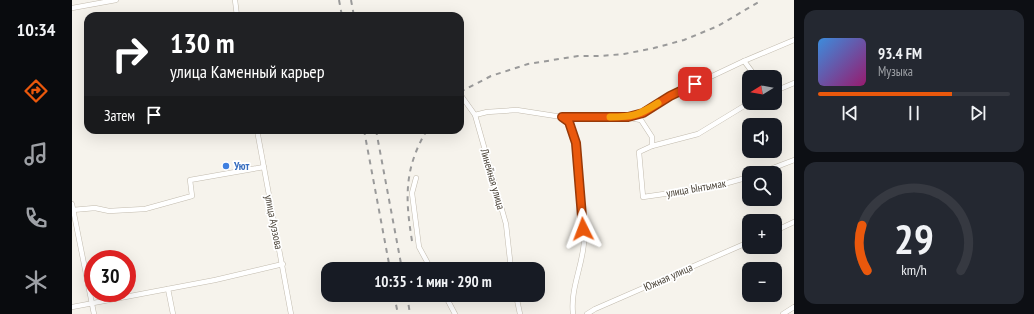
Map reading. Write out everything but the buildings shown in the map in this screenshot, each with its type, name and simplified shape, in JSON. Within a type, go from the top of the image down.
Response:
[{"type":"street","points":[[72,8],[116,0]]},
{"type":"street","points":[[234,0],[236,12]]},
{"type":"street","points":[[628,117],[643,113],[670,96],[744,61],[794,40]]},
{"type":"street","points":[[744,61],[751,70]]},
{"type":"street","points":[[782,88],[794,84]]},
{"type":"street","name":"Линейная улица","points":[[464,100],[475,115],[506,224],[510,262]]},
{"type":"street","points":[[475,115],[487,112],[517,110],[562,117],[628,117],[641,120],[652,137],[652,146],[698,134],[742,107]]},
{"type":"street","points":[[562,117],[569,122],[576,143],[584,242],[575,284],[574,314]]},
{"type":"street","name":"улица Ауэзова","points":[[258,134],[291,314]]},
{"type":"street","name":"улица Ынтымак","points":[[652,146],[638,152],[643,197],[713,187],[742,180]]},
{"type":"street","points":[[778,166],[794,160]]},
{"type":"street","points":[[73,210],[95,208],[109,210],[145,209],[192,196],[190,180],[264,167]]},
{"type":"street","points":[[416,178],[412,193],[419,247],[427,262]]},
{"type":"street","points":[[72,204],[94,314]]},
{"type":"street","points":[[782,228],[794,222]]},
{"type":"street","name":"Южная улица","points":[[587,314],[595,309],[742,245]]},
{"type":"street","points":[[72,307],[215,280],[282,264]]},
{"type":"street","points":[[168,289],[173,314]]},
{"type":"street","points":[[449,302],[455,314]]},
{"type":"street","points":[[517,302],[520,314]]},
{"type":"street","points":[[783,314],[794,307]]},
{"type":"railway","points":[[339,0],[341,12]]},
{"type":"railway","points":[[351,0],[353,12]]},
{"type":"railway","points":[[464,90],[491,76],[528,64],[578,56],[624,54],[684,40],[718,26],[762,0]]},
{"type":"railway","points":[[365,134],[389,262]]},
{"type":"railway","points":[[377,134],[401,262]]},
{"type":"railway","points":[[412,241],[408,211],[408,184],[414,157],[425,134]]},
{"type":"railway","points":[[395,302],[398,314]]},
{"type":"railway","points":[[408,302],[410,314]]},
{"type":"slow traffic","points":[[610,117],[628,117],[643,113],[658,103]]},
{"type":"place","name":"Уют","points":[[226,166]]},
{"type":"route","points":[[583,229],[576,143],[569,122],[562,117],[628,117],[643,113],[670,96],[695,84]]}]
